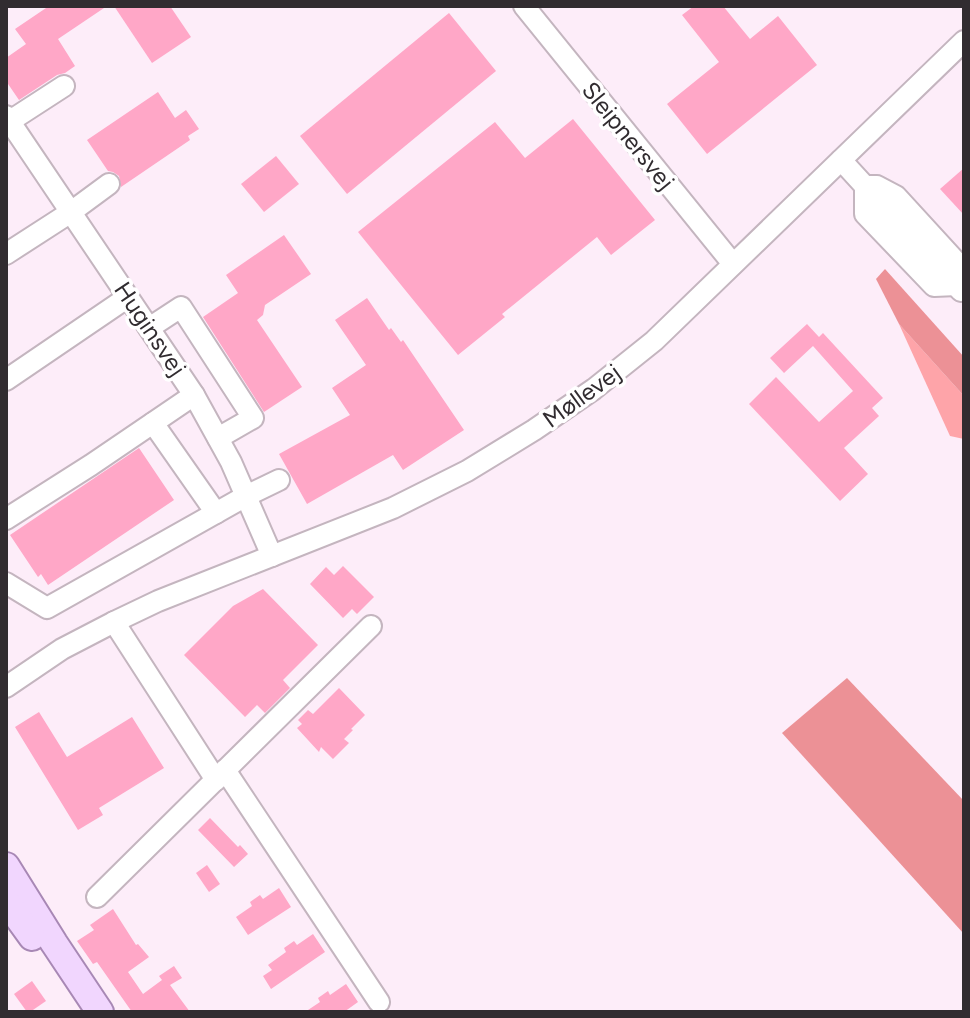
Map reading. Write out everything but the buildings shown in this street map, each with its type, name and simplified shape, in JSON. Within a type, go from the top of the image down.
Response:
[{"type":"main road","points":[[6,866],[100,1012]]},
{"type":"main road","points":[[6,901],[82,1012]]},
{"type":"street","name":"Sleipnersvej","points":[[524,6],[733,264]]},
{"type":"street","name":"Møllevej","points":[[6,687],[62,649],[114,622],[158,601],[393,508],[467,471],[534,430],[594,389],[654,341],[964,41]]},
{"type":"street","points":[[9,126],[64,86]]},
{"type":"street","name":"Huginsvej","points":[[9,126],[194,395],[231,462],[272,556]]},
{"type":"street","points":[[841,160],[960,290]]},
{"type":"street","points":[[6,254],[109,184]]},
{"type":"street","points":[[865,186],[865,214],[934,286],[960,290]]},
{"type":"street","points":[[6,380],[128,297]]},
{"type":"street","points":[[149,328],[181,307],[253,418],[218,438]]},
{"type":"street","points":[[6,519],[194,395]]},
{"type":"street","points":[[153,423],[216,513]]},
{"type":"street","points":[[6,583],[47,608],[279,480]]},
{"type":"street","points":[[114,622],[379,1002]]},
{"type":"street","points":[[97,897],[371,626]]},
{"type":"shaded area","points":[[885,269],[964,357],[964,396],[899,324],[876,279]]},
{"type":"shaded area","points":[[899,324],[964,396],[964,439],[950,436]]},
{"type":"shaded area","points":[[847,678],[964,801],[964,934],[782,733]]}]
